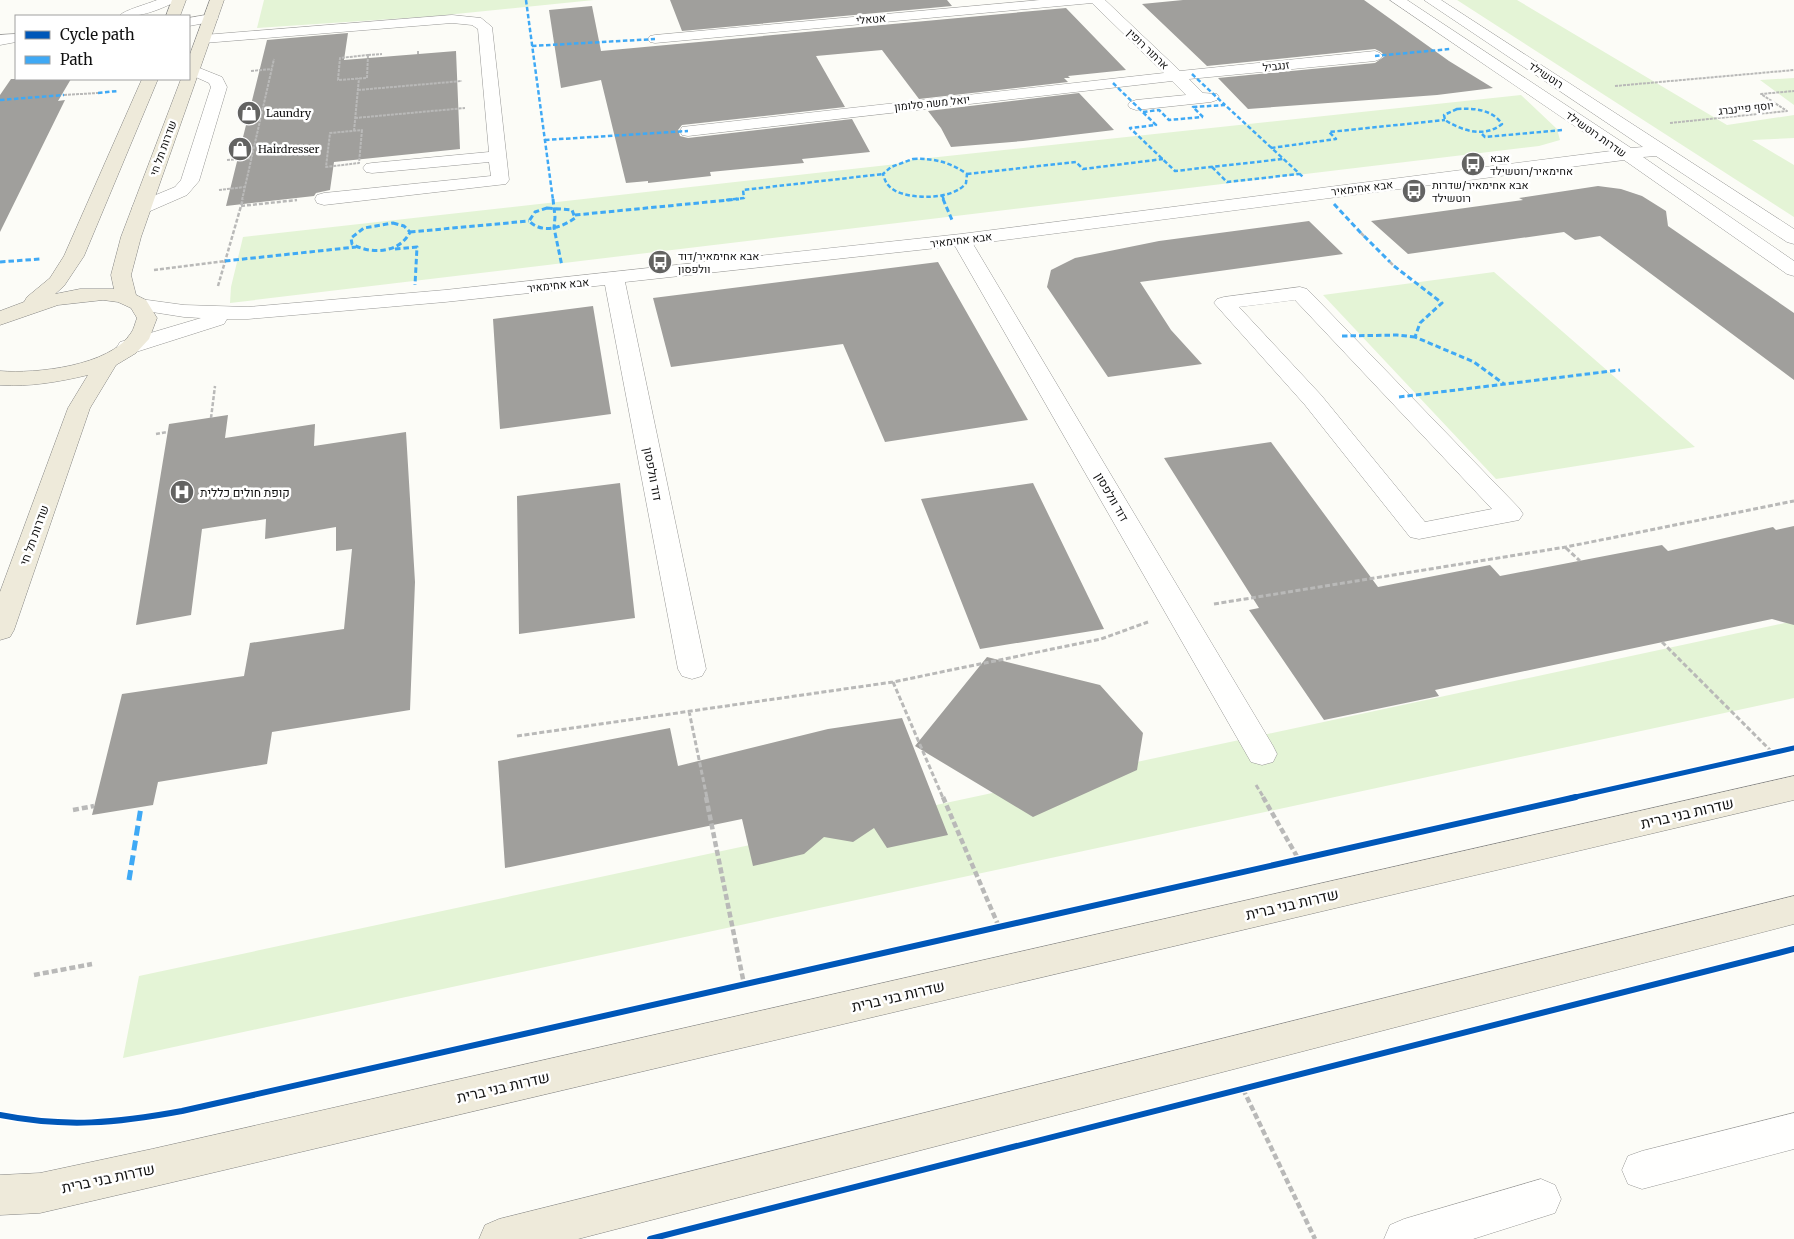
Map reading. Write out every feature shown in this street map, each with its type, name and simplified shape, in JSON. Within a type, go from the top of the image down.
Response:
[{"type":"main road","points":[[173,15],[179,0]]},
{"type":"main road","name":"שדרות תל חי","points":[[190,75],[217,0]]},
{"type":"main road","points":[[26,306],[57,282],[74,256],[150,80]]},
{"type":"main road","name":"שדרות תל חי","points":[[0,630],[79,408],[118,353],[138,338],[146,325],[146,314],[133,302],[121,275],[141,208],[188,80]]},
{"type":"main road","points":[[0,319],[26,306],[49,299],[82,294],[103,294],[133,302]]},
{"type":"main road","points":[[0,378],[27,380],[55,377],[83,370],[118,353]]},
{"type":"main road","name":"שדרות בני ברית","points":[[0,1195],[40,1192],[162,1166],[1794,788]]},
{"type":"main road","points":[[499,1239],[1794,910]]},
{"type":"street","points":[[130,15],[147,10],[168,0]]},
{"type":"street","name":"אטאלי","points":[[656,39],[1086,0]]},
{"type":"street","name":"ארתור רופין","points":[[1097,0],[1176,76],[1207,97],[1136,105]]},
{"type":"street","name":"שדרות רוטשילד","points":[[1397,0],[1794,270]]},
{"type":"street","name":"רוטשילד","points":[[1432,0],[1659,150]]},
{"type":"street","points":[[190,17],[211,18]]},
{"type":"street","points":[[190,22],[211,18]]},
{"type":"street","points":[[204,39],[457,19],[479,22],[486,27],[500,180],[324,199]]},
{"type":"street","points":[[0,31],[15,30]]},
{"type":"street","points":[[468,36],[487,35]]},
{"type":"street","points":[[0,40],[15,38]]},
{"type":"street","name":"זנגביל","points":[[1176,76],[1376,56]]},
{"type":"street","points":[[141,208],[181,191],[190,181],[219,87],[216,80],[192,70]]},
{"type":"street","name":"יואל משה סלומון","points":[[688,131],[1176,76]]},
{"type":"street","points":[[1659,150],[1794,238]]},
{"type":"street","name":"אבא אחימאיר","points":[[133,302],[202,312],[260,312],[454,296],[961,240],[1659,150]]},
{"type":"street","points":[[365,166],[498,156]]},
{"type":"street","name":"דוד וולפסון","points":[[961,240],[1262,754]]},
{"type":"street","name":"דוד וולפסון","points":[[614,278],[692,669]]},
{"type":"street","points":[[1300,292],[1510,514],[1419,530],[1313,400],[1224,303],[1300,292]]},
{"type":"street","name":"אבא אחימאיר","points":[[118,353],[205,323],[260,312]]},
{"type":"street","points":[[1642,1170],[1794,1131]]},
{"type":"street","points":[[1404,1239],[1540,1199]]},
{"type":"path","points":[[217,288],[241,206],[276,54]]},
{"type":"path","points":[[368,56],[367,78],[338,80],[340,58],[382,54]]},
{"type":"path","points":[[251,71],[272,69]]},
{"type":"path","points":[[1606,87],[1794,70]]},
{"type":"path","points":[[354,131],[359,78]]},
{"type":"path","points":[[358,90],[457,82]]},
{"type":"path","points":[[64,95],[98,93]]},
{"type":"path","points":[[356,118],[458,108]]},
{"type":"path","points":[[334,166],[326,167],[330,133],[362,130],[365,166]]},
{"type":"path","points":[[227,160],[252,158]]},
{"type":"path","points":[[219,190],[245,187]]},
{"type":"path","points":[[241,206],[280,202]]},
{"type":"path","points":[[1361,233],[1364,236]]},
{"type":"path","points":[[152,271],[225,261]]},
{"type":"path","points":[[1390,262],[1394,266]]},
{"type":"path","points":[[211,418],[214,386]]},
{"type":"path","points":[[156,434],[167,432]]},
{"type":"path","points":[[1239,600],[1566,547],[1794,500]]},
{"type":"path","points":[[1566,547],[1580,561]]},
{"type":"path","points":[[517,736],[893,682],[1101,639],[1179,610]]},
{"type":"path","points":[[1662,642],[1773,753]]},
{"type":"path","points":[[893,682],[999,927]]},
{"type":"path","points":[[689,711],[744,984]]},
{"type":"path","points":[[1262,754],[1241,758],[1299,860]]},
{"type":"path","points":[[72,810],[94,806]]},
{"type":"path","points":[[34,975],[92,964]]},
{"type":"path","points":[[1243,1089],[1314,1239]]},
{"type":"green space","points":[[264,0],[594,0],[436,16],[257,28]]},
{"type":"green space","points":[[1457,0],[1517,0],[1727,125],[1794,115],[1794,138],[1752,140],[1794,165],[1794,217]]},
{"type":"green space","points":[[1794,78],[1794,105],[1760,80]]},
{"type":"green space","points":[[1521,95],[1557,129],[1560,140],[1539,146],[230,303],[231,287],[243,237],[897,164],[910,160]]},
{"type":"green space","points":[[1494,272],[1695,447],[1496,479],[1323,295]]},
{"type":"green space","points":[[1794,621],[1794,698],[123,1058],[139,976]]},
{"type":"building","points":[[670,0],[947,0],[952,6],[682,31]]},
{"type":"building","points":[[1183,0],[1364,0],[1449,61],[1493,88],[1437,95],[1248,109],[1218,78],[1375,63],[1385,56],[1375,49],[1207,66],[1142,4]]},
{"type":"building","points":[[592,6],[601,51],[1066,8],[1126,70],[1068,76],[1070,78],[1064,78],[1068,82],[919,99],[882,50],[816,56],[845,107],[682,125],[678,130],[680,136],[688,138],[852,119],[870,152],[802,159],[804,163],[710,172],[711,176],[648,183],[648,181],[626,183],[601,80],[561,88],[549,10]]},
{"type":"building","points":[[348,33],[344,60],[456,51],[460,149],[334,162],[330,190],[316,193],[314,196],[226,206],[267,40]]},
{"type":"building","points":[[11,79],[70,80],[58,101],[65,100],[0,232],[0,95]]},
{"type":"building","points":[[1079,93],[1114,130],[1023,141],[951,147],[941,128],[928,111]]},
{"type":"building","points":[[1598,186],[1621,189],[1642,196],[1666,211],[1668,226],[1794,313],[1794,380],[1600,236],[1575,240],[1564,232],[1408,254],[1371,221],[1523,200],[1519,198]]},
{"type":"building","points":[[1309,221],[1343,254],[1140,282],[1171,330],[1202,364],[1108,377],[1047,287],[1051,270],[1075,258],[1159,241]]},
{"type":"building","points":[[938,262],[1028,420],[885,442],[843,344],[671,367],[653,298]]},
{"type":"building","points":[[593,306],[611,414],[500,429],[493,319]]},
{"type":"building","points":[[228,415],[225,438],[315,424],[314,446],[406,432],[415,582],[410,710],[272,732],[267,764],[158,782],[153,805],[92,815],[122,694],[244,676],[250,643],[344,629],[352,549],[336,551],[336,527],[265,539],[266,519],[202,529],[191,615],[136,625],[169,424]]},
{"type":"building","points":[[1271,442],[1378,587],[1490,565],[1500,576],[1662,545],[1668,551],[1773,527],[1776,530],[1794,526],[1794,625],[1772,619],[1435,690],[1439,696],[1324,720],[1249,610],[1259,608],[1164,458]]},
{"type":"building","points":[[620,483],[635,618],[519,634],[517,496]]},
{"type":"building","points":[[1033,483],[1104,629],[980,649],[921,499]]},
{"type":"building","points":[[987,657],[1100,685],[1143,733],[1137,770],[1033,817],[915,746]]},
{"type":"building","points":[[902,718],[948,835],[887,848],[874,828],[853,842],[824,837],[804,854],[753,866],[742,819],[505,868],[498,761],[670,728],[678,766],[828,729]]},
{"type":"marked path","points":[[526,0],[555,217],[554,228],[562,266]]},
{"type":"marked path","points":[[532,46],[655,39]]},
{"type":"marked path","points":[[1375,56],[1450,49]]},
{"type":"marked path","points":[[1192,74],[1225,105]]},
{"type":"marked path","points":[[1113,83],[1156,125],[1130,128],[1175,171],[1283,159]]},
{"type":"marked path","points":[[98,93],[118,91]]},
{"type":"marked path","points":[[0,100],[64,95]]},
{"type":"marked path","points":[[1203,117],[1193,107],[1225,105],[1303,177]]},
{"type":"marked path","points":[[1271,148],[1336,139],[1329,132],[1445,120],[1465,130],[1482,132],[1496,129],[1502,124],[1492,114],[1466,108],[1449,111],[1444,115],[1445,120]]},
{"type":"marked path","points":[[1143,112],[1159,110],[1169,120],[1203,117]]},
{"type":"marked path","points":[[1482,134],[1485,137],[1563,130]]},
{"type":"marked path","points":[[545,140],[688,131]]},
{"type":"marked path","points":[[967,174],[948,163],[925,159],[913,159],[902,162],[891,167],[883,174],[886,183],[893,190],[904,194],[930,197],[954,192],[962,188],[965,185],[967,174],[1076,162],[1083,169],[1163,159]]},
{"type":"marked path","points":[[1212,167],[1227,182],[1299,174]]},
{"type":"marked path","points":[[575,215],[572,210],[554,207],[535,212],[531,215],[529,221],[533,225],[545,229],[565,225],[575,218],[575,215],[744,198],[743,190],[883,174]]},
{"type":"marked path","points":[[942,195],[952,220]]},
{"type":"marked path","points":[[1334,204],[1361,233]]},
{"type":"marked path","points":[[410,232],[529,221]]},
{"type":"marked path","points":[[393,223],[404,226],[410,232],[407,239],[401,244],[393,248],[375,251],[358,248],[352,244],[351,238],[359,230],[375,224],[393,223]]},
{"type":"marked path","points":[[1364,236],[1390,262]]},
{"type":"marked path","points":[[225,261],[356,247]]},
{"type":"marked path","points":[[395,249],[417,247],[415,285]]},
{"type":"marked path","points":[[0,262],[40,259]]},
{"type":"marked path","points":[[1394,266],[1442,303],[1420,323],[1415,337],[1474,362],[1504,384]]},
{"type":"marked path","points":[[1342,336],[1397,335],[1415,337]]},
{"type":"marked path","points":[[1399,397],[1620,370]]},
{"type":"marked path","points":[[129,880],[141,807]]},
{"type":"cycle path","points":[[0,1115],[35,1122],[71,1124],[108,1123],[182,1111],[1794,748]]},
{"type":"cycle path","points":[[650,1239],[1794,949]]},
{"type":"place","name":"Laundry","points":[[249,113]]},
{"type":"place","name":"Hairdresser","points":[[240,149]]},
{"type":"place","name":"אבא אחימאיר/רוטשילד","points":[[1473,164]]},
{"type":"place","name":"אבא אחימאיר/שדרות רוטשילד","points":[[1414,191]]},
{"type":"place","name":"אבא אחימאיר/דוד וולפסון","points":[[660,262]]},
{"type":"place","name":"קופת חולים כללית","points":[[182,492]]}]
